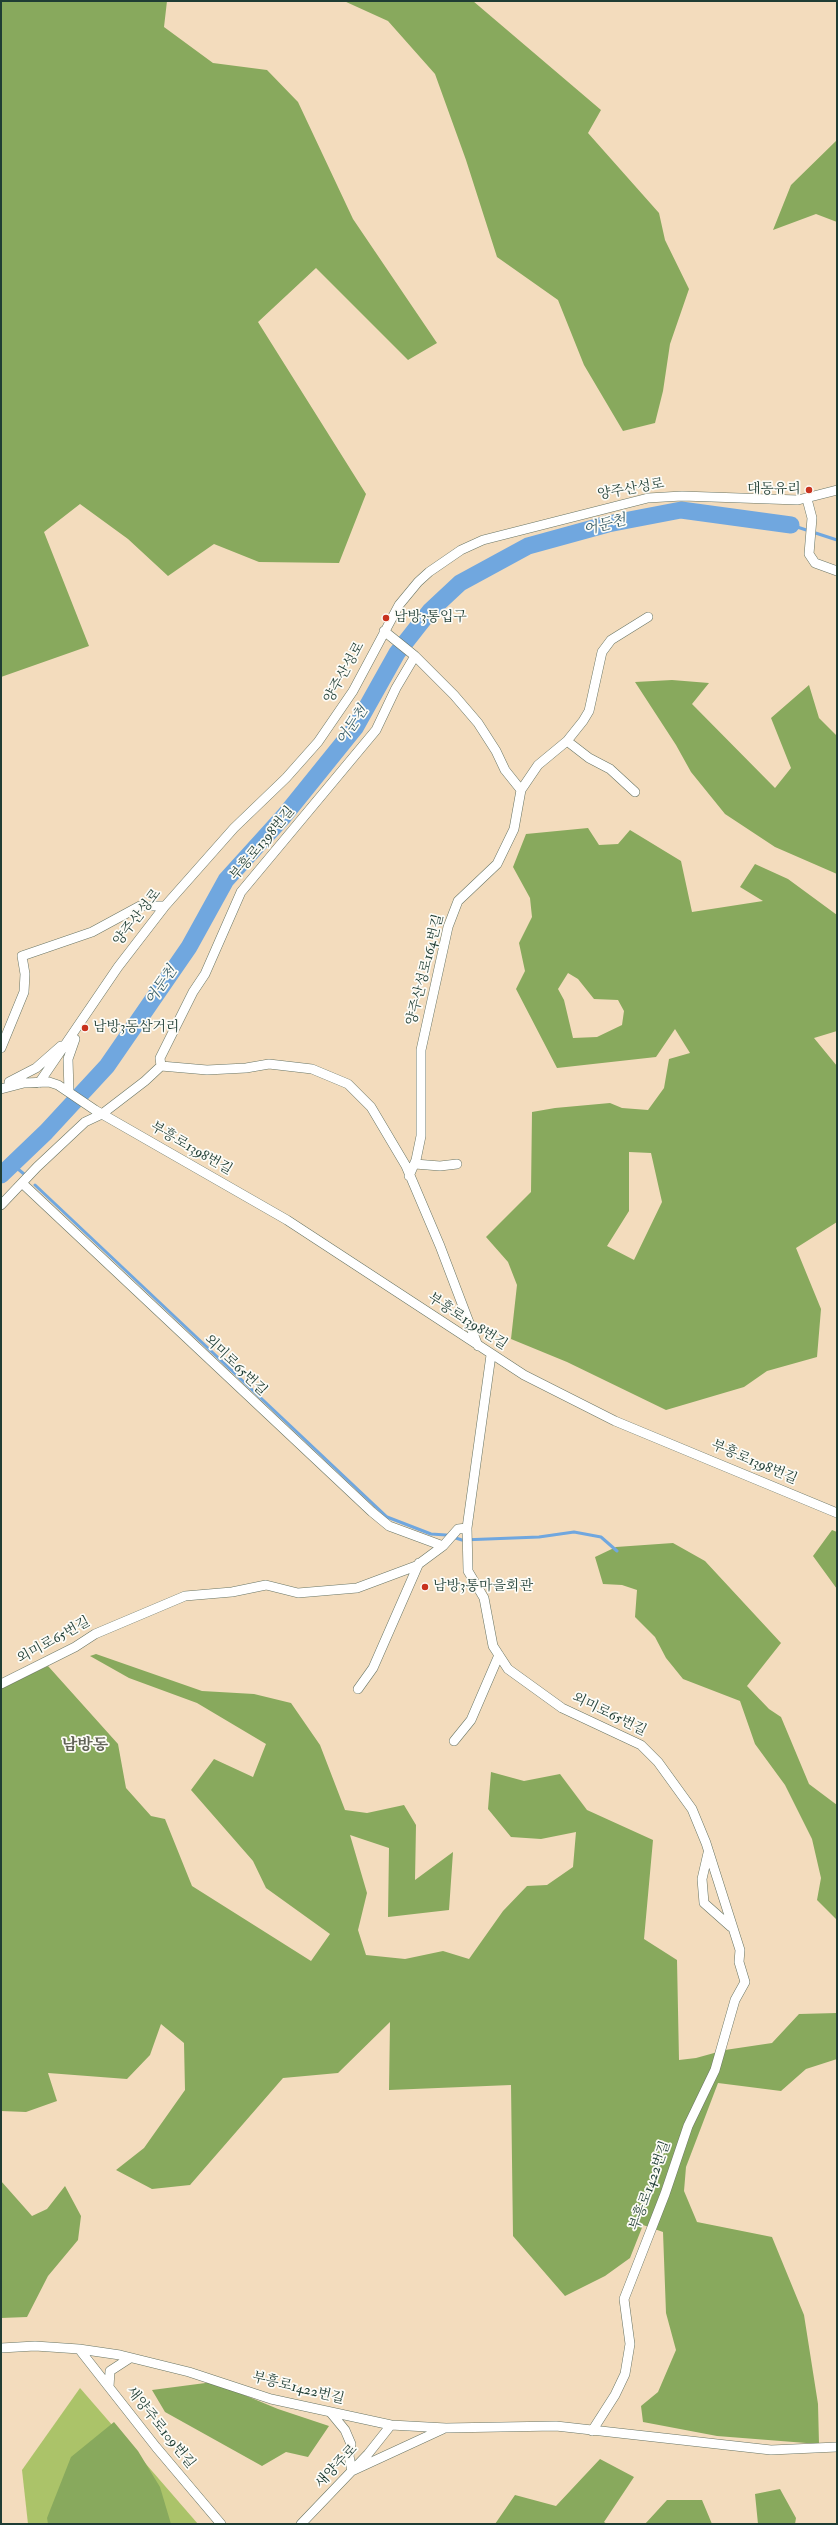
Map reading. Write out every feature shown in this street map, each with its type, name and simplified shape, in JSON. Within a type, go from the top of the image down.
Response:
[{"type":"street","name":"양주산성로","points":[[39,1083],[118,967],[165,906],[234,828],[286,778],[318,742],[353,692],[399,605],[423,576],[461,550],[489,538],[648,498],[682,496],[754,500],[807,499],[837,490]]},
{"type":"street","points":[[807,499],[812,518],[809,554],[815,563],[837,571]]},
{"type":"street","name":"양주산성로164번길","points":[[478,1346],[440,1246],[409,1176],[410,1165],[422,1129],[421,1050],[448,927],[458,901],[497,864],[514,829],[521,790],[538,765],[567,741],[589,711],[602,652],[611,640],[648,617]]},
{"type":"street","points":[[384,631],[393,636],[416,656],[454,694],[478,724],[496,751],[505,770],[521,790]]},
{"type":"street","name":"부흥로1398번길","points":[[161,1066],[160,1058],[193,992],[205,974],[241,892],[376,730],[396,688],[416,656]]},
{"type":"street","points":[[567,741],[589,758],[610,769],[635,792]]},
{"type":"street","points":[[1,1048],[24,992],[25,974],[22,956],[92,932],[140,906],[165,906]]},
{"type":"street","points":[[1,1087],[36,1068],[80,1024]]},
{"type":"street","points":[[69,1092],[68,1059],[80,1024]]},
{"type":"street","points":[[1,1205],[23,1184],[37,1167],[86,1122],[98,1112],[145,1081],[161,1066],[206,1070],[246,1068],[269,1064],[312,1068],[348,1084],[371,1107],[410,1165],[440,1166],[457,1164]]},
{"type":"street","name":"부흥로1398번길","points":[[39,1083],[49,1082],[69,1092],[98,1112],[286,1220],[478,1346],[566,1398],[615,1421],[837,1513]]},
{"type":"street","points":[[1,1087],[24,1083],[39,1083]]},
{"type":"street","name":"외미로65번길","points":[[23,1184],[372,1512],[389,1526],[448,1539]]},
{"type":"street","name":"외미로65번길","points":[[491,1354],[467,1536],[468,1571],[484,1598],[493,1646],[508,1669],[562,1708],[641,1745],[658,1762],[692,1809],[708,1851],[740,1950]]},
{"type":"street","name":"외미로65번길","points":[[1,1684],[75,1647],[95,1634],[186,1596],[232,1592],[266,1585],[298,1592],[350,1589],[388,1577],[419,1563],[458,1529],[467,1536]]},
{"type":"street","points":[[358,1689],[373,1668],[419,1563]]},
{"type":"street","points":[[454,1741],[471,1720],[499,1655]]},
{"type":"street","points":[[708,1851],[702,1879],[704,1903],[732,1929]]},
{"type":"street","name":"부흥로1422번길","points":[[592,2430],[615,2396],[625,2374],[630,2344],[624,2299],[665,2194],[688,2126],[715,2070],[735,2000],[745,1982],[739,1962],[740,1950]]},
{"type":"street","name":"부흥로1422번길","points":[[1,2348],[35,2346],[79,2349],[130,2358],[190,2372],[271,2399],[391,2425],[446,2428],[556,2426],[771,2450],[837,2447]]},
{"type":"street","name":"새양주로109번길","points":[[79,2349],[221,2524]]},
{"type":"street","points":[[109,2387],[110,2371],[130,2358]]},
{"type":"street","points":[[330,2413],[345,2430],[351,2444],[349,2456],[352,2471],[446,2428]]},
{"type":"street","name":"새양주로","points":[[301,2524],[352,2471],[391,2425]]},
{"type":"green space","points":[[1,1],[167,1],[164,27],[213,63],[267,70],[298,102],[353,219],[437,343],[408,360],[316,268],[258,322],[366,494],[339,563],[259,562],[214,544],[168,576],[128,539],[80,504],[44,532],[89,646],[1,677]]},
{"type":"green space","points":[[344,1],[473,1],[601,110],[588,133],[659,213],[665,240],[689,289],[670,344],[663,391],[655,423],[623,431],[584,365],[558,300],[497,257],[466,160],[435,74],[388,21]]},
{"type":"green space","points":[[837,140],[837,222],[816,214],[773,230],[791,185]]},
{"type":"green space","points":[[672,680],[709,683],[692,704],[775,788],[791,768],[771,718],[809,685],[819,718],[837,736],[837,874],[775,847],[725,814],[691,772],[676,745],[635,682]]},
{"type":"green space","points":[[588,828],[599,845],[618,844],[630,830],[681,861],[692,912],[763,901],[740,887],[755,864],[788,879],[837,915],[837,1031],[814,1038],[837,1066],[837,1222],[796,1248],[821,1309],[817,1357],[767,1371],[744,1387],[666,1410],[567,1362],[511,1339],[517,1285],[508,1262],[486,1237],[531,1192],[532,1112],[555,1108],[610,1103],[622,1108],[648,1110],[664,1088],[669,1059],[690,1053],[675,1029],[656,1057],[557,1068],[516,989],[525,971],[519,943],[532,917],[530,898],[513,867],[526,834]],"holes":[[[568,973],[578,979],[594,999],[618,1000],[624,1011],[622,1025],[597,1037],[573,1038],[564,1000],[558,989]],[[629,1152],[651,1153],[662,1202],[634,1260],[607,1246],[629,1211]]]},
{"type":"green space","points":[[832,1530],[837,1532],[837,1589],[813,1556]]},
{"type":"green space","points":[[673,1543],[705,1561],[781,1643],[747,1686],[769,1709],[781,1717],[809,1784],[837,1805],[837,1920],[817,1900],[821,1878],[812,1839],[785,1785],[755,1744],[740,1701],[683,1679],[666,1658],[655,1637],[635,1617],[637,1590],[622,1585],[603,1584],[595,1557],[616,1547]]},
{"type":"green space","points":[[96,1654],[202,1691],[254,1694],[291,1703],[320,1745],[345,1810],[367,1813],[404,1805],[416,1825],[415,1880],[453,1852],[449,1910],[388,1917],[389,1848],[350,1835],[367,1893],[358,1930],[366,1955],[405,1959],[443,1951],[469,1959],[503,1911],[527,1886],[547,1885],[573,1867],[576,1832],[541,1839],[511,1837],[488,1809],[491,1772],[524,1781],[560,1774],[587,1810],[653,1840],[644,1939],[677,1960],[679,2060],[696,2058],[725,2050],[772,2043],[799,2014],[837,2013],[837,2059],[806,2069],[781,2091],[718,2083],[686,2167],[684,2191],[697,2222],[772,2237],[804,2315],[818,2404],[819,2444],[717,2436],[643,2422],[641,2406],[658,2392],[676,2350],[666,2313],[663,2232],[643,2225],[630,2258],[605,2276],[565,2296],[513,2236],[511,2085],[389,2090],[390,2022],[338,2073],[283,2078],[190,2185],[152,2189],[116,2170],[144,2148],[185,2090],[184,2043],[161,2024],[150,2055],[127,2079],[48,2073],[57,2101],[26,2112],[1,2111],[1,1688],[48,1666],[118,1744],[126,1788],[151,1816],[165,1819],[192,1886],[311,1961],[330,1934],[266,1888],[253,1861],[191,1790],[214,1759],[253,1777],[266,1744],[197,1703],[129,1678],[90,1656]]},
{"type":"green space","points":[[1,2181],[32,2216],[47,2209],[65,2186],[81,2216],[78,2240],[48,2276],[27,2317],[1,2318]]},
{"type":"green space","points":[[213,2382],[278,2409],[329,2426],[308,2457],[286,2452],[262,2466],[165,2412],[152,2390]]},
{"type":"green space","points":[[80,2388],[198,2524],[28,2524],[22,2470]]},
{"type":"green space","points":[[114,2422],[138,2451],[160,2487],[171,2524],[48,2524],[47,2518],[71,2457]]},
{"type":"green space","points":[[600,2459],[634,2477],[604,2522],[607,2524],[495,2524],[515,2495],[556,2506]]},
{"type":"green space","points":[[780,2489],[796,2518],[795,2524],[758,2524],[755,2494]]},
{"type":"green space","points":[[667,2500],[702,2500],[712,2524],[645,2524]]},
{"type":"waterway","name":"어둔천","points":[[1,1175],[46,1132],[107,1066],[189,947],[226,880],[284,816],[355,728],[397,653],[430,611],[460,583],[528,546],[608,524],[681,510],[791,525]]},
{"type":"waterway","name":"어둔천","points":[[791,525],[837,540]]},
{"type":"waterway","points":[[12,1164],[24,1174]]},
{"type":"waterway","points":[[35,1185],[387,1517],[431,1534],[446,1535],[462,1540],[539,1537],[574,1532],[601,1537],[617,1551]]},
{"type":"place","name":"대동유리","points":[[809,490]]},
{"type":"place","name":"남방3통입구","points":[[386,618]]},
{"type":"place","name":"남방3동삼거리","points":[[85,1028]]},
{"type":"place","name":"남방3통마을회관","points":[[425,1587]]},
{"type":"district","name":"남방동","points":[[85,1747]]}]
